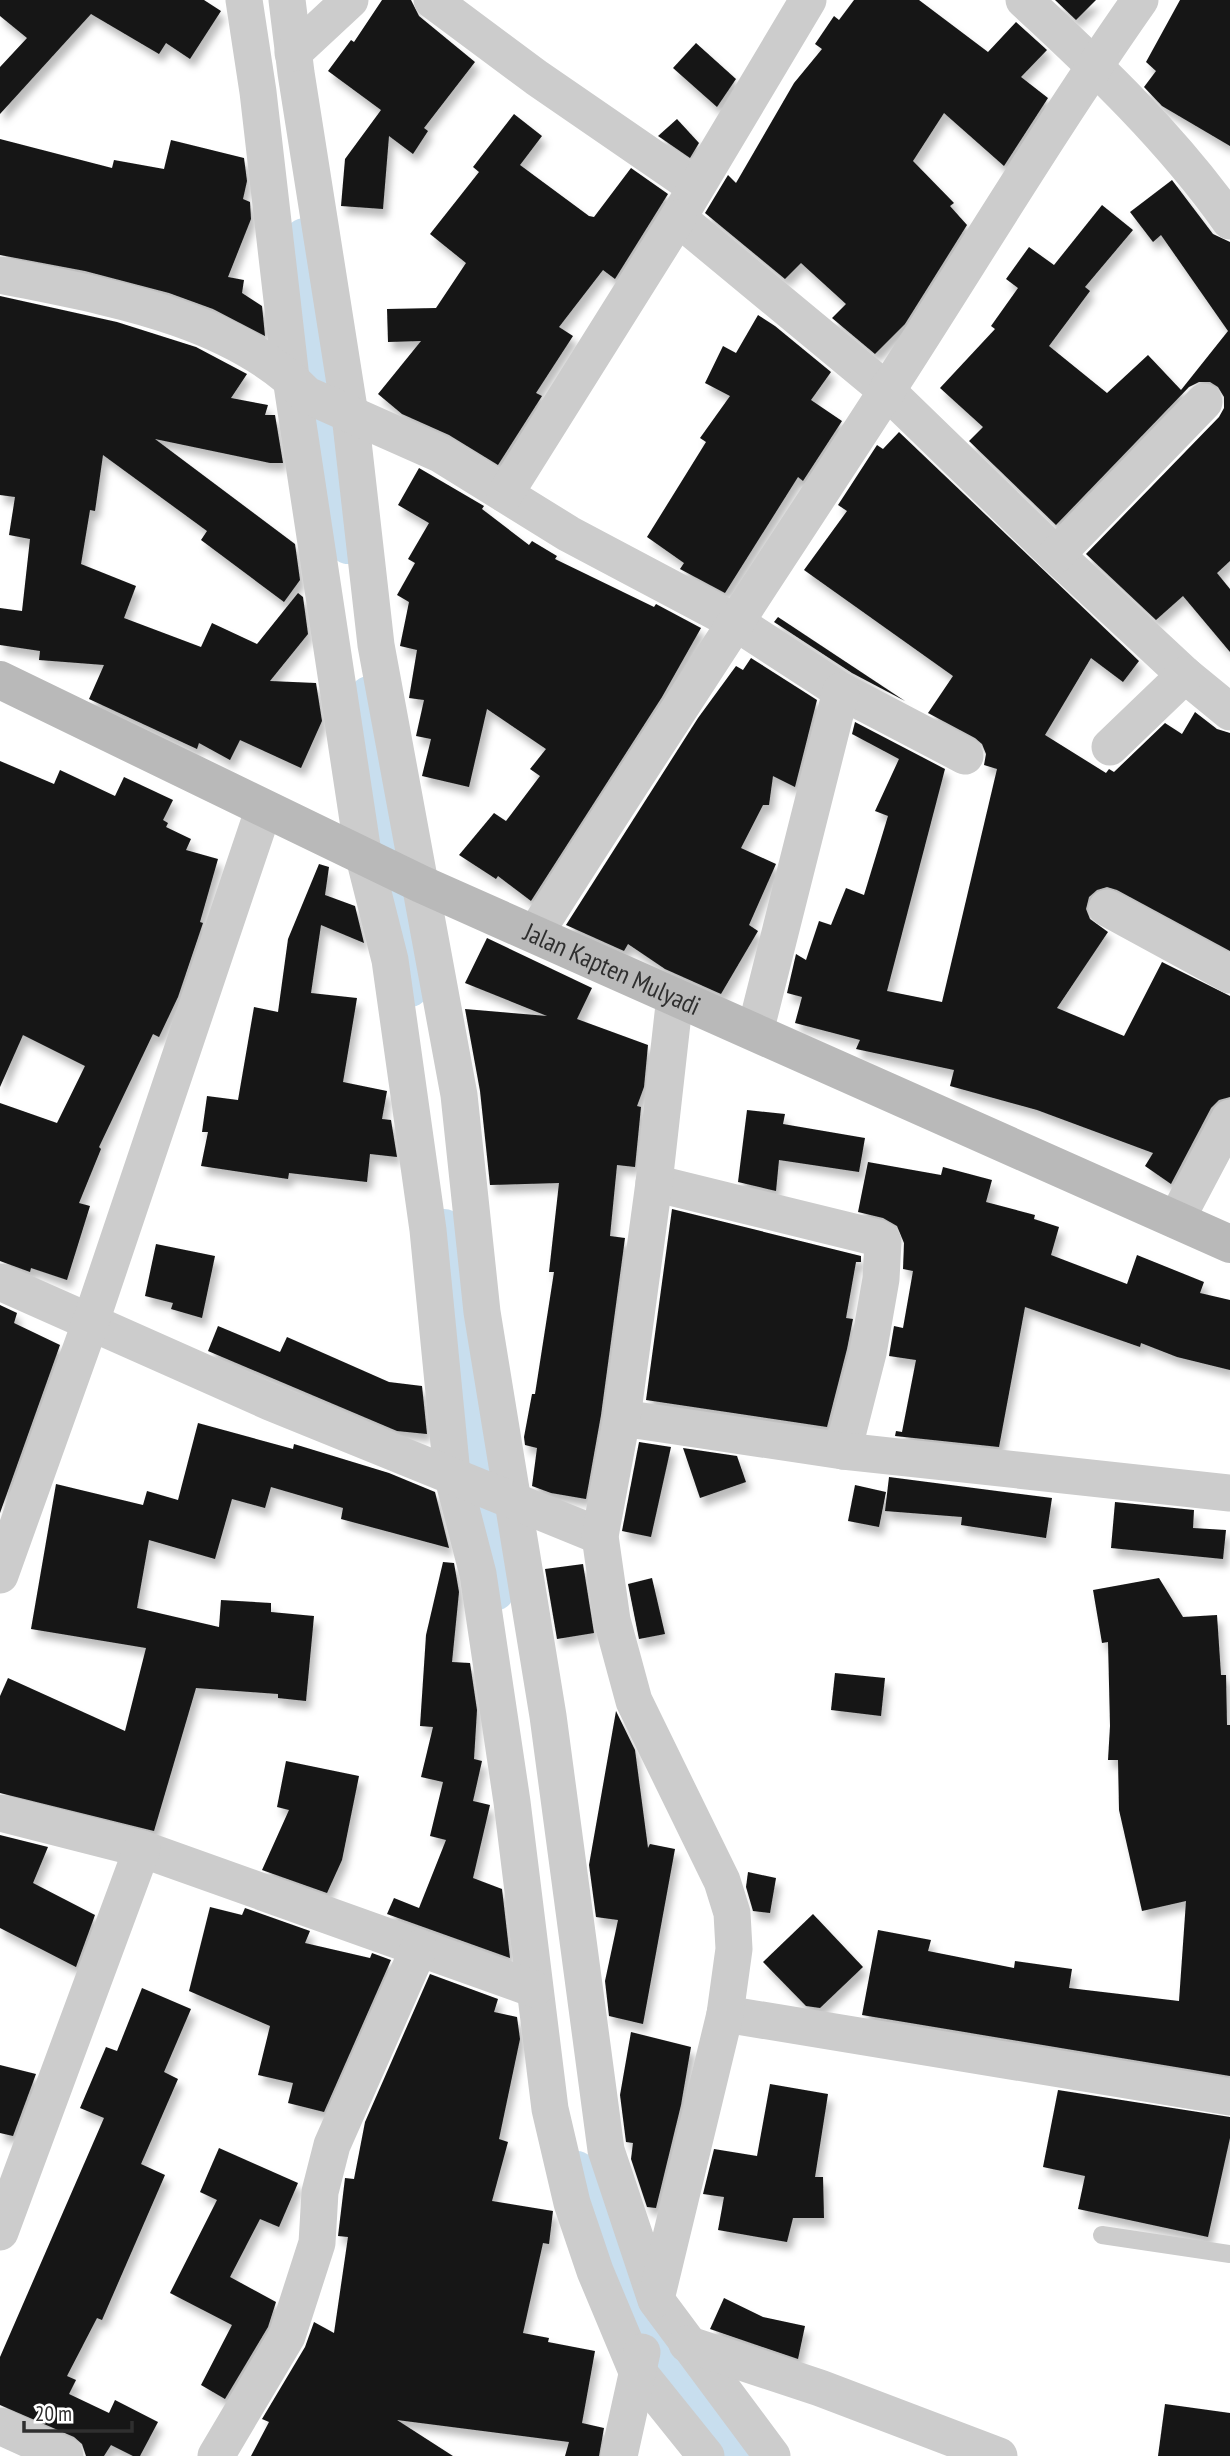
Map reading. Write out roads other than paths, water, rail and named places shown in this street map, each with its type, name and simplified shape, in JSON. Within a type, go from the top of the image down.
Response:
[{"type":"main road","name":"Jalan Kapten Mulyadi","points":[[0,680],[264,808],[368,855],[417,882],[1230,1244]]},
{"type":"street","points":[[244,0],[258,92],[321,399],[376,646],[417,882],[459,1095],[482,1312],[507,1499],[548,1716],[606,2150],[655,2304],[772,2456]]},
{"type":"street","points":[[288,0],[321,399],[368,855],[390,960],[400,1028],[458,1478],[478,1574],[512,1801],[550,2109],[572,2203],[595,2271],[639,2363],[706,2456]]},
{"type":"street","points":[[293,53],[350,0]]},
{"type":"street","points":[[432,0],[686,202],[1056,555],[1185,675],[1230,712]]},
{"type":"street","points":[[505,494],[808,0]]},
{"type":"street","points":[[1024,0],[1094,65],[1200,180],[1230,221]]},
{"type":"street","points":[[535,934],[887,391],[1094,65],[1140,0]]},
{"type":"street","points":[[0,275],[107,298],[203,328],[321,399],[440,454],[569,534],[735,622],[841,691],[965,756]]},
{"type":"street","points":[[1056,555],[1204,402]]},
{"type":"street","points":[[1110,747],[1185,675]]},
{"type":"street","points":[[755,1032],[841,691]]},
{"type":"street","points":[[0,1575],[91,1321],[264,808]]},
{"type":"street","points":[[1107,908],[1230,975]]},
{"type":"street","points":[[619,2456],[639,2363],[725,2014],[734,1949],[732,1913],[722,1881],[634,1701],[612,1620],[600,1536],[622,1418],[654,1183],[675,996]]},
{"type":"street","points":[[1176,1220],[1230,1118]]},
{"type":"street","points":[[654,1183],[878,1238],[883,1242],[881,1279],[868,1353],[844,1451]]},
{"type":"street","points":[[0,1282],[270,1402],[600,1536]]},
{"type":"street","points":[[622,1418],[844,1451],[1230,1493]]},
{"type":"street","points":[[0,1813],[142,1849],[534,1989]]},
{"type":"street","points":[[0,2232],[142,1849]]},
{"type":"street","points":[[216,2456],[287,2336],[317,2243],[320,2192],[332,2145],[419,1948]]},
{"type":"street","points":[[725,2014],[1230,2097]]},
{"type":"street","points":[[687,2344],[820,2388],[999,2456]]},
{"type":"street","points":[[0,2426],[65,2456]]},
{"type":"lane","points":[[1102,2235],[1230,2254]]},
{"type":"waterway","points":[[304,237],[348,545]]},
{"type":"waterway","points":[[369,695],[410,988]]},
{"type":"waterway","points":[[444,1228],[495,1592]]},
{"type":"waterway","points":[[577,2170],[644,2331],[749,2456]]}]
